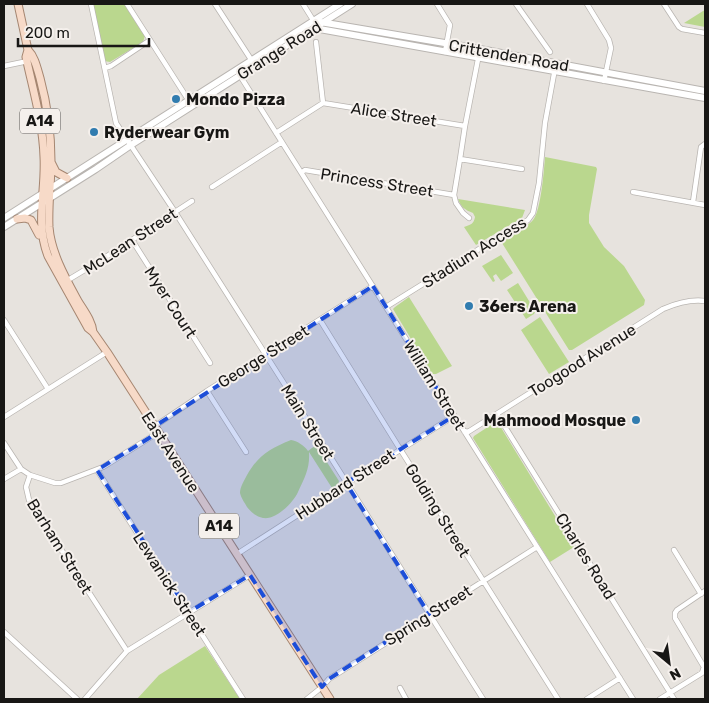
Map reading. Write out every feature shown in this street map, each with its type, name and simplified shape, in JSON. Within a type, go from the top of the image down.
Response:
[{"type":"main road","name":"A14","points":[[18,4],[28,50],[26,57],[31,60],[42,84],[50,137],[51,162],[45,196]]},
{"type":"main road","name":"Grange Road","points":[[4,218],[96,170],[129,143],[189,100],[253,63],[314,24],[340,4]]},
{"type":"main road","name":"Grange Road","points":[[314,24],[322,23],[352,4]]},
{"type":"main road","points":[[336,14],[334,21],[336,25]]},
{"type":"main road","name":"Crittenden Road","points":[[322,23],[480,49],[705,91]]},
{"type":"main road","name":"Crittenden Road","points":[[314,24],[445,52],[705,98]]},
{"type":"main road","name":"A14","points":[[31,60],[43,136],[45,196]]},
{"type":"main road","name":"Grange Road","points":[[4,227],[17,219],[67,178],[129,143],[238,72]]},
{"type":"main road","points":[[51,162],[56,172],[67,178]]},
{"type":"main road","name":"East Avenue","points":[[45,196],[41,231],[48,256],[63,285],[88,328],[107,352],[330,699]]},
{"type":"main road","name":"East Avenue","points":[[45,196],[51,240],[56,255],[92,326],[93,332]]},
{"type":"main road","points":[[17,219],[27,218],[32,222],[44,245]]},
{"type":"street","name":"Main Street","points":[[91,4],[116,124],[175,212],[483,699]]},
{"type":"street","points":[[127,4],[189,100]]},
{"type":"street","points":[[215,4],[253,63]]},
{"type":"street","points":[[303,4],[314,24]]},
{"type":"street","points":[[437,4],[450,26],[445,52]]},
{"type":"street","points":[[518,4],[550,52]]},
{"type":"street","points":[[588,4],[609,40],[610,48],[604,81]]},
{"type":"street","points":[[664,4],[679,27],[705,32]]},
{"type":"street","points":[[105,68],[150,40]]},
{"type":"street","points":[[276,132],[323,103],[316,42]]},
{"type":"street","points":[[468,218],[462,213],[456,203],[454,194],[480,49]]},
{"type":"street","points":[[4,66],[31,60]]},
{"type":"street","name":"Stadium Access","points":[[386,307],[528,220],[531,216],[534,209],[545,123],[556,63]]},
{"type":"street","name":"William Street","points":[[238,72],[633,699]]},
{"type":"street","name":"Alice Street","points":[[323,103],[465,126]]},
{"type":"street","points":[[212,187],[282,142]]},
{"type":"street","points":[[693,202],[701,147],[705,144]]},
{"type":"street","points":[[460,159],[522,169]]},
{"type":"street","name":"Princess Street","points":[[302,172],[305,170],[454,194]]},
{"type":"street","points":[[632,192],[705,205]]},
{"type":"street","name":"McLean Street","points":[[68,280],[192,201]]},
{"type":"street","name":"Myer Court","points":[[132,240],[210,363]]},
{"type":"street","name":"George Street","points":[[30,475],[54,483],[61,483],[103,467],[208,391],[373,286]]},
{"type":"street","name":"Toogood Avenue","points":[[464,431],[468,432],[663,309],[676,303],[691,300],[705,301]]},
{"type":"street","points":[[4,320],[48,389]]},
{"type":"street","name":"Golding Street","points":[[320,320],[558,699]]},
{"type":"street","points":[[4,417],[107,352]]},
{"type":"street","points":[[208,391],[246,452]]},
{"type":"street","name":"Charles Road","points":[[497,414],[674,699]]},
{"type":"street","name":"Hubbard Street","points":[[237,554],[454,416]]},
{"type":"street","name":"Barham Street","points":[[4,443],[21,469],[30,475],[26,487],[29,500],[127,651]]},
{"type":"street","points":[[4,479],[21,469]]},
{"type":"street","name":"Lewanick Street","points":[[97,470],[243,699]]},
{"type":"street","name":"Spring Street","points":[[308,699],[329,679],[537,547]]},
{"type":"street","points":[[660,699],[704,670],[675,618],[676,610],[703,593],[674,550]]},
{"type":"street","points":[[85,699],[127,651],[250,575]]},
{"type":"street","points":[[4,632],[77,699]]},
{"type":"street","points":[[587,699],[620,678]]},
{"type":"street","points":[[400,688],[406,699]]},
{"type":"highlighted area","points":[[373,286],[454,416],[346,483],[429,614],[329,679],[322,687],[250,575],[189,612],[97,470],[159,432],[155,426]]},
{"type":"green space","points":[[93,4],[124,4],[145,36],[143,42],[110,62],[104,61]]},
{"type":"green space","points":[[705,10],[705,27],[684,23],[703,11]]},
{"type":"green space","points":[[545,157],[596,167],[589,223],[604,247],[624,266],[645,300],[644,305],[572,350],[569,350],[502,243],[503,240],[531,222],[536,215],[542,190]]},
{"type":"green space","points":[[458,199],[525,210],[522,218],[476,245],[464,227],[473,223],[475,217],[473,213],[462,206]]},
{"type":"green space","points":[[501,255],[513,273],[501,281],[496,274],[493,276],[495,281],[493,282],[482,266]]},
{"type":"green space","points":[[518,283],[535,312],[526,319],[507,290]]},
{"type":"green space","points":[[409,297],[452,366],[436,374],[432,374],[393,309]]},
{"type":"green space","points":[[540,317],[569,362],[549,374],[521,330]]},
{"type":"green space","points":[[497,421],[574,547],[550,562],[473,438]]},
{"type":"green space","points":[[291,440],[296,441],[308,451],[316,445],[339,481],[338,484],[332,488],[309,452],[309,463],[306,472],[292,501],[278,514],[268,518],[258,517],[249,509],[241,497],[242,484],[251,468],[260,458],[270,450]]},
{"type":"green space","points":[[205,646],[240,699],[137,699],[159,675]]},
{"type":"place","name":"Mondo Pizza","points":[[176,99]]},
{"type":"place","name":"Ryderwear Gym","points":[[94,132]]},
{"type":"place","name":"36ers Arena","points":[[469,306]]},
{"type":"place","name":"Mahmood Mosque","points":[[636,420]]}]
